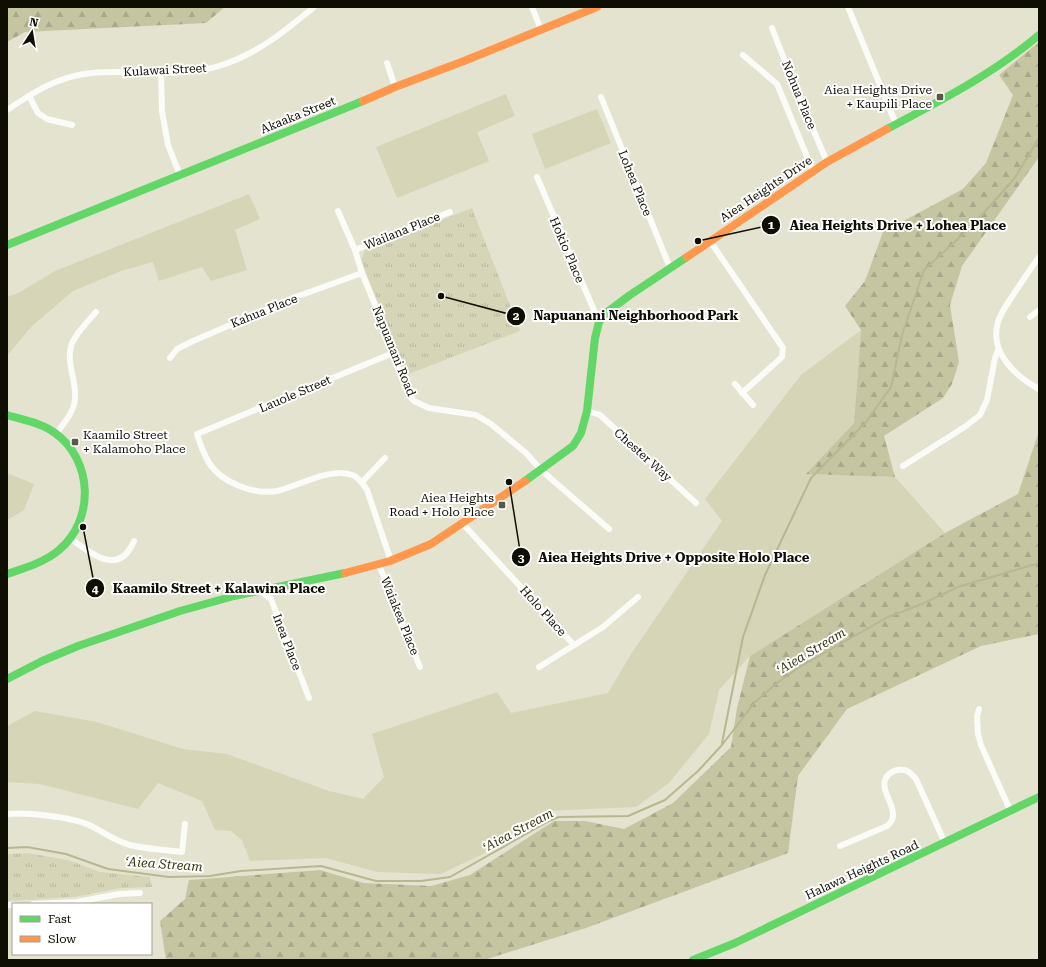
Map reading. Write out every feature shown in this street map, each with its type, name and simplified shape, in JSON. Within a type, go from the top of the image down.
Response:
[{"type":"street","name":"Kulawai Street","points":[[7,110],[28,96],[54,82],[73,76],[92,73],[195,71],[218,66],[258,50],[273,40],[314,7]]},
{"type":"street","points":[[532,7],[542,30]]},
{"type":"street","name":"Akaaka Street","points":[[7,245],[353,106],[395,87],[597,7]]},
{"type":"street","points":[[848,7],[896,124]]},
{"type":"street","name":"Nohua Place","points":[[772,28],[827,162]]},
{"type":"street","name":"Aiea Heights Drive","points":[[599,322],[606,313],[619,302],[813,171],[848,149],[932,105],[998,66],[1039,35]]},
{"type":"street","points":[[743,55],[777,84],[813,171]]},
{"type":"street","points":[[387,63],[395,87]]},
{"type":"street","points":[[161,72],[162,112],[168,145],[180,175]]},
{"type":"street","points":[[28,96],[38,113],[48,119],[72,125]]},
{"type":"street","name":"Lohea Place","points":[[601,97],[670,268]]},
{"type":"street","name":"Hokio Place","points":[[537,177],[599,322]]},
{"type":"street","name":"Napuanani Road","points":[[338,212],[355,250],[362,273],[390,341],[392,353],[409,395],[414,401],[429,408],[476,415],[491,424],[526,453],[541,470],[609,529]]},
{"type":"street","name":"Wailana Place","points":[[355,250],[450,212]]},
{"type":"street","points":[[710,241],[783,348],[782,357],[742,393]]},
{"type":"street","points":[[1039,257],[1003,311],[998,323],[996,339],[998,350],[1009,366],[1027,382],[1039,389]]},
{"type":"street","name":"Kahua Place","points":[[170,358],[177,349],[192,341],[293,298],[362,273]]},
{"type":"street","points":[[1030,317],[1039,310]]},
{"type":"street","points":[[56,434],[72,412],[75,399],[70,362],[70,352],[73,342],[78,332],[96,312]]},
{"type":"street","points":[[7,679],[63,651],[99,637],[206,603],[261,590],[331,577],[379,565],[417,551],[430,544],[463,524],[573,446],[581,433],[587,411],[595,338],[599,322]]},
{"type":"street","points":[[903,466],[966,426],[980,415],[987,400],[995,358],[998,350]]},
{"type":"street","name":"Lauole Street","points":[[362,482],[352,475],[341,473],[276,491],[259,491],[242,487],[223,477],[210,464],[202,448],[198,434],[392,353]]},
{"type":"street","points":[[735,384],[753,406]]},
{"type":"street","name":"Chester Way","points":[[587,411],[600,415],[696,503]]},
{"type":"street","points":[[7,415],[38,424],[56,434],[68,445],[76,456],[82,469],[85,486],[85,501],[82,516],[78,529],[71,539],[56,553],[44,560],[7,574]]},
{"type":"street","points":[[385,458],[362,482],[367,490],[391,561]]},
{"type":"street","name":"Holo Place","points":[[463,524],[574,645]]},
{"type":"street","points":[[71,539],[96,556],[109,561],[127,554],[134,541]]},
{"type":"street","name":"Waiakea Place","points":[[379,565],[420,667]]},
{"type":"street","name":"Inea Place","points":[[261,590],[262,593],[271,599],[309,698]]},
{"type":"street","name":"Holo Place","points":[[539,667],[603,627],[638,597]]},
{"type":"street","points":[[979,709],[977,716],[978,734],[981,745],[1010,810]]},
{"type":"street","points":[[840,846],[887,826],[892,822],[893,810],[884,788],[884,782],[888,775],[895,770],[911,772],[945,843]]},
{"type":"street","name":"Halawa Heights Road","points":[[693,960],[735,943],[1039,797]]},
{"type":"street","points":[[7,814],[15,813],[39,815],[75,820],[87,824],[118,841],[130,845],[182,852],[185,824]]},
{"type":"street","points":[[55,903],[77,902],[119,894],[140,893]]},
{"type":"green space","points":[[7,7],[225,7],[206,23],[25,32],[7,42]]},
{"type":"green space","points":[[1039,42],[1039,157],[962,266],[950,305],[959,362],[952,384],[943,398],[884,436],[895,477],[806,474],[854,423],[861,330],[845,306],[865,281],[883,232],[963,189],[986,163],[1013,95],[999,75]]},
{"type":"green space","points":[[506,94],[515,116],[477,132],[489,161],[397,198],[376,147]]},
{"type":"green space","points":[[597,109],[611,143],[545,169],[532,134]]},
{"type":"green space","points":[[249,194],[260,219],[235,230],[247,270],[211,281],[202,267],[159,281],[153,262],[121,271],[73,291],[32,326],[7,356],[7,297],[20,292],[55,271]]},
{"type":"green space","points":[[472,208],[520,331],[406,375],[361,260],[365,250]]},
{"type":"green space","points":[[861,330],[854,423],[807,474],[895,477],[945,533],[750,656],[719,690],[709,734],[669,783],[636,807],[547,811],[489,851],[441,874],[377,872],[326,858],[250,861],[242,840],[231,831],[215,830],[202,801],[158,783],[138,809],[40,784],[7,782],[7,726],[35,711],[97,722],[183,749],[227,754],[329,791],[363,799],[384,777],[372,734],[497,692],[511,713],[608,693],[631,654],[722,521],[705,499],[801,375]]},
{"type":"green space","points":[[1039,431],[1039,634],[981,646],[847,709],[798,776],[788,853],[586,928],[484,960],[166,960],[160,921],[185,899],[189,880],[320,870],[364,883],[431,886],[470,875],[554,821],[585,821],[624,829],[673,803],[731,747],[737,708],[750,656],[945,533],[1018,494]]},
{"type":"green space","points":[[7,473],[34,484],[24,510],[7,520]]},
{"type":"green space","points":[[27,853],[68,860],[100,872],[150,877],[152,887],[121,888],[74,897],[7,901],[7,854]]},
{"type":"waterway","points":[[722,743],[743,637],[765,575],[811,478],[866,422],[891,387],[902,335],[924,270],[972,226],[1014,179],[1039,138]]},
{"type":"waterway","name":"ʻAiea Stream","points":[[7,848],[27,847],[66,854],[108,869],[169,877],[210,876],[241,871],[321,866],[376,881],[421,881],[450,877],[549,821],[559,817],[628,816],[665,800],[698,771],[722,745],[755,702],[777,683],[801,666],[888,617],[922,604],[958,587],[1039,563]]},
{"type":"traffic: fast","points":[[887,129],[966,86],[1003,62],[1039,35]]},
{"type":"traffic: fast","points":[[7,245],[363,101]]},
{"type":"traffic: fast","points":[[525,481],[573,446],[581,433],[587,411],[595,338],[599,322],[606,313],[630,295],[687,257]]},
{"type":"traffic: fast","points":[[7,415],[44,427],[55,433],[68,445],[77,458],[85,490],[84,507],[79,523],[71,537],[59,550],[48,558],[7,574]]},
{"type":"traffic: fast","points":[[7,679],[42,661],[78,646],[180,611],[234,596],[345,573]]},
{"type":"traffic: fast","points":[[693,960],[735,943],[1039,797]]},
{"type":"traffic: slow","points":[[363,101],[597,7]]},
{"type":"traffic: slow","points":[[687,257],[827,162],[887,129]]},
{"type":"traffic: slow","points":[[345,573],[390,561],[431,544],[525,481]]},
{"type":"place","name":"Aiea Heights Drive + Kaupili Place","points":[[940,97]]},
{"type":"place","name":"Aiea Heights Drive + Lohea Place","points":[[698,241]]},
{"type":"place","name":"Napuanani Neighborhood Park","points":[[441,296]]},
{"type":"place","name":"Kaamilo Street + Kalamoho Place","points":[[75,442]]},
{"type":"place","name":"Aiea Heights Drive + Opposite Holo Place","points":[[509,482]]},
{"type":"place","name":"Aiea Heights Road + Holo Place","points":[[502,505]]},
{"type":"place","name":"Kaamilo Street + Kalawina Place","points":[[83,527]]}]
